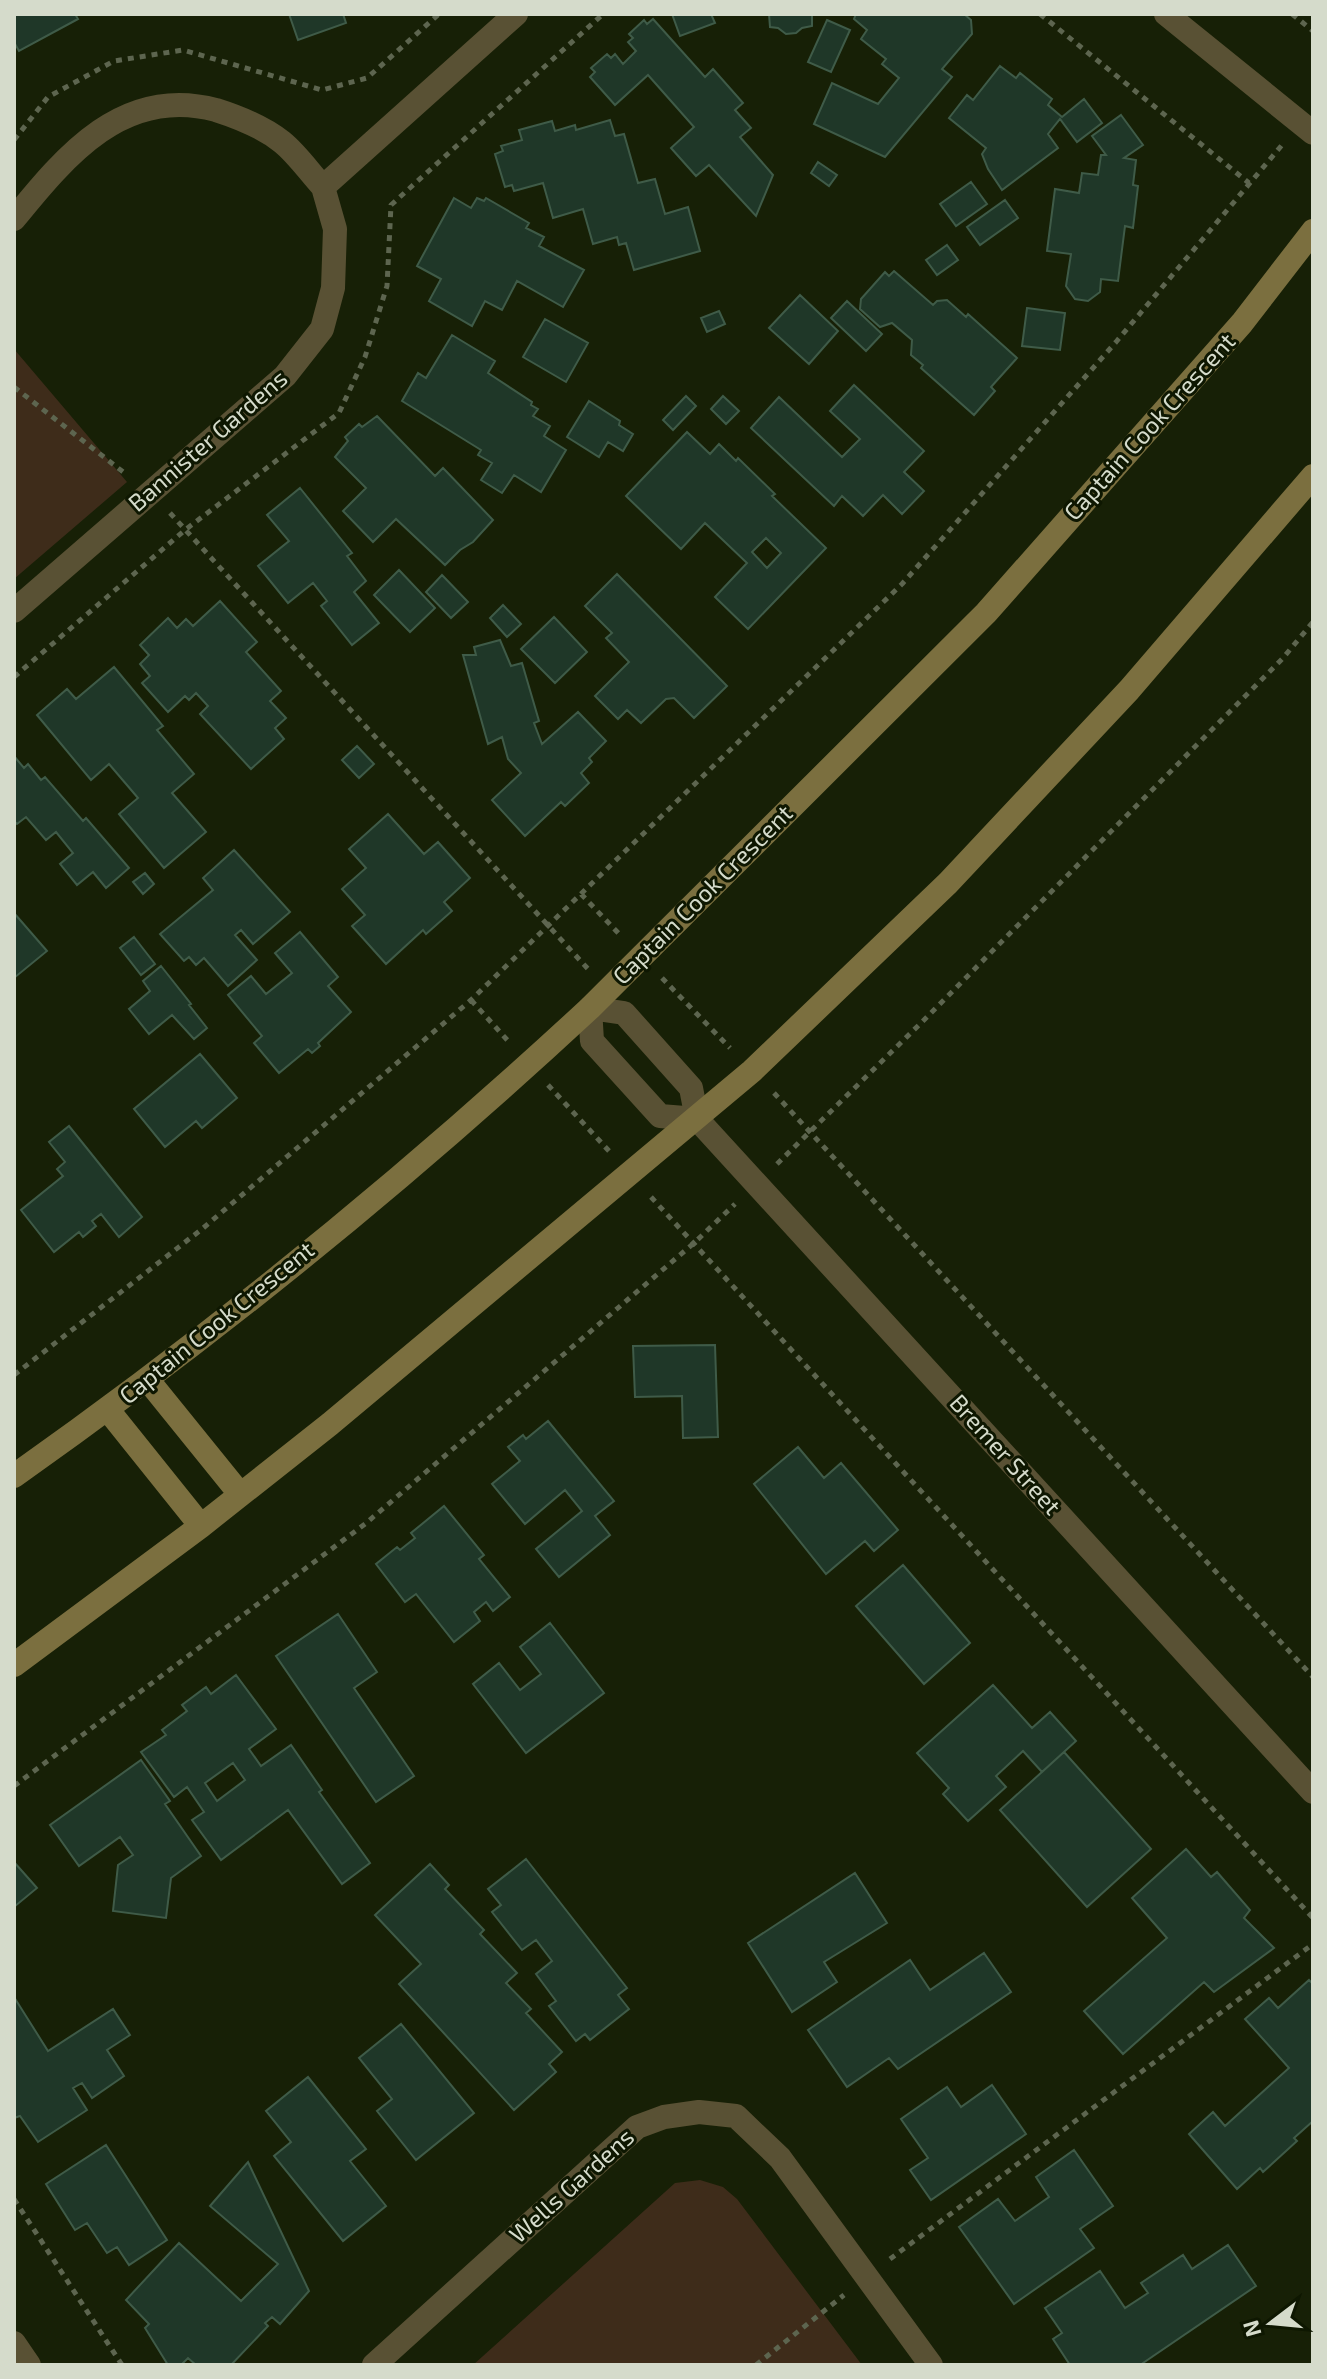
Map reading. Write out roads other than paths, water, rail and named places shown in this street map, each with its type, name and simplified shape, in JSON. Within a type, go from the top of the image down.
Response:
[{"type":"main road","name":"Captain Cook Crescent","points":[[14,1476],[108,1410],[396,1179],[530,1064],[599,999],[986,613],[1242,323],[1313,231]]},
{"type":"main road","points":[[14,1665],[201,1526],[330,1424],[752,1071],[948,883],[1129,690],[1313,476]]},
{"type":"main road","points":[[147,1379],[240,1494]]},
{"type":"main road","points":[[108,1410],[201,1526]]},
{"type":"street","points":[[323,187],[516,14]]},
{"type":"street","points":[[1166,14],[1307,128]]},
{"type":"street","name":"Bannister Gardens","points":[[14,219],[52,172],[89,138],[137,110],[189,103],[238,116],[282,142],[323,187],[335,229],[333,288],[322,329],[285,376],[14,611]]},
{"type":"street","points":[[599,999],[592,1041],[660,1116],[697,1119]]},
{"type":"street","name":"Bremer Street","points":[[599,999],[624,1013],[691,1088],[697,1119],[1313,1792]]},
{"type":"street","name":"Wells Gardens","points":[[374,2365],[637,2127],[664,2117],[699,2112],[736,2116],[780,2158],[931,2365]]},
{"type":"street","points":[[14,2343],[29,2365]]}]
